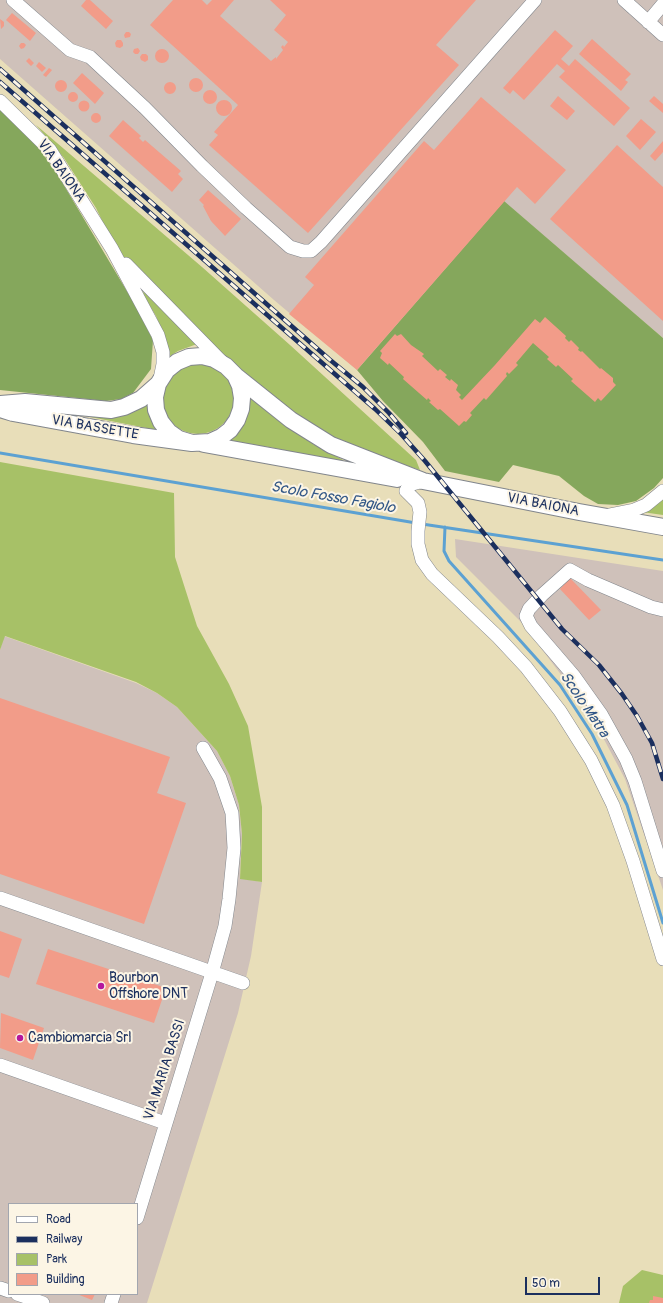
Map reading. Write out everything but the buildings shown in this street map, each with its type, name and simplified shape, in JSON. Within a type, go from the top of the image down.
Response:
[{"type":"main road","points":[[189,357],[208,358],[230,370],[240,386],[242,398],[241,409],[237,420],[230,430],[210,442],[195,443],[179,439],[169,432],[161,422],[156,410],[155,397],[158,383],[166,370],[177,362],[189,357]]},
{"type":"main road","name":"VIA BAIONA","points":[[230,370],[291,420],[331,445],[423,481]]},
{"type":"main road","name":"VIA BASSETTE","points":[[0,404],[25,402],[111,410],[124,407],[141,399],[158,383]]},
{"type":"main road","name":"VIA BASSETTE","points":[[0,409],[13,413],[133,435],[195,443]]},
{"type":"main road","name":"VIA BAIONA","points":[[195,443],[393,478],[423,481],[663,527]]},
{"type":"street","points":[[13,0],[70,50],[90,57],[145,108],[246,208],[290,247],[303,251],[311,251],[321,242],[535,0]]},
{"type":"street","points":[[624,0],[638,5],[648,22],[661,31]]},
{"type":"street","points":[[648,22],[663,4]]},
{"type":"street","name":"VIA BAIONA","points":[[0,102],[50,150],[112,249],[158,335],[163,352],[163,364],[158,383]]},
{"type":"street","name":"VIA BAIONA","points":[[112,249],[153,294],[230,370]]},
{"type":"street","points":[[423,481],[409,485],[406,491],[418,503],[420,512],[418,544],[422,560],[432,574],[498,637],[526,667],[560,711],[591,760],[613,805],[663,959]]},
{"type":"street","points":[[600,516],[634,510],[646,505],[663,491]]},
{"type":"street","points":[[663,610],[651,607],[588,580],[570,570],[542,595],[529,609],[526,616],[531,626],[574,676],[601,714],[622,752],[635,781],[663,871]]},
{"type":"street","name":"VIA MARIA BASSI","points":[[138,1215],[225,926],[234,848],[232,813],[220,778],[203,748]]},
{"type":"street","points":[[0,898],[243,983]]},
{"type":"street","points":[[0,1065],[165,1123]]},
{"type":"street","points":[[20,1295],[43,1303]]},
{"type":"shaded area","points":[[0,0],[663,0],[663,338],[504,202],[357,370],[274,300],[0,59]]},
{"type":"shaded area","points":[[455,539],[663,571],[663,890],[625,779],[590,713],[522,623],[456,557]]},
{"type":"shaded area","points":[[4,636],[136,683],[157,693],[177,707],[217,751],[230,776],[239,805],[242,834],[240,878],[262,882],[251,956],[238,1013],[147,1303],[0,1303],[0,650]]},
{"type":"green space","points":[[0,110],[30,136],[56,172],[134,303],[153,340],[151,369],[133,393],[121,399],[106,401],[0,390]]},
{"type":"green space","points":[[36,125],[202,267],[290,345],[416,460],[420,470],[372,454],[312,428],[244,373],[174,308],[116,249],[96,208],[64,158]]},
{"type":"green space","points":[[504,201],[663,338],[663,478],[654,488],[636,501],[618,505],[598,504],[584,496],[559,476],[513,465],[499,482],[445,471],[423,442],[383,401],[357,370]]},
{"type":"green space","points":[[143,291],[197,344],[178,351],[167,358],[168,346],[156,316],[144,296]]},
{"type":"green space","points":[[198,362],[218,368],[228,378],[234,398],[228,418],[218,428],[198,434],[178,428],[168,418],[162,398],[168,378],[178,368]]},
{"type":"green space","points":[[246,394],[273,416],[313,444],[343,460],[342,462],[269,447],[221,441]]},
{"type":"green space","points":[[148,402],[162,431],[90,417],[113,416]]},
{"type":"green space","points":[[0,462],[174,493],[175,557],[197,626],[229,684],[248,726],[262,807],[262,882],[240,879],[242,834],[239,805],[230,776],[217,751],[177,707],[157,693],[136,682],[5,636],[0,650]]},
{"type":"green space","points":[[663,496],[663,515],[642,512]]},
{"type":"green space","points":[[642,1270],[663,1275],[663,1303],[619,1303],[623,1286]]},
{"type":"waterway","name":"Scolo Fosso Fagiolo","points":[[0,453],[416,523]]},
{"type":"waterway","name":"Scolo Fosso Fagiolo","points":[[422,524],[663,560]]},
{"type":"waterway","name":"Scolo Matra","points":[[445,527],[444,551],[449,561],[560,685],[592,734],[627,805],[663,923]]},
{"type":"railway","points":[[0,69],[329,359],[363,387],[389,413],[406,433]]},
{"type":"railway","points":[[0,82],[375,409],[401,434],[425,461],[562,629],[599,665],[622,694],[637,716],[652,743],[663,779]]},
{"type":"place","name":"Bourbon Offshore DNT","points":[[101,986]]},
{"type":"place","name":"Cambiomarcia Srl","points":[[20,1038]]}]
